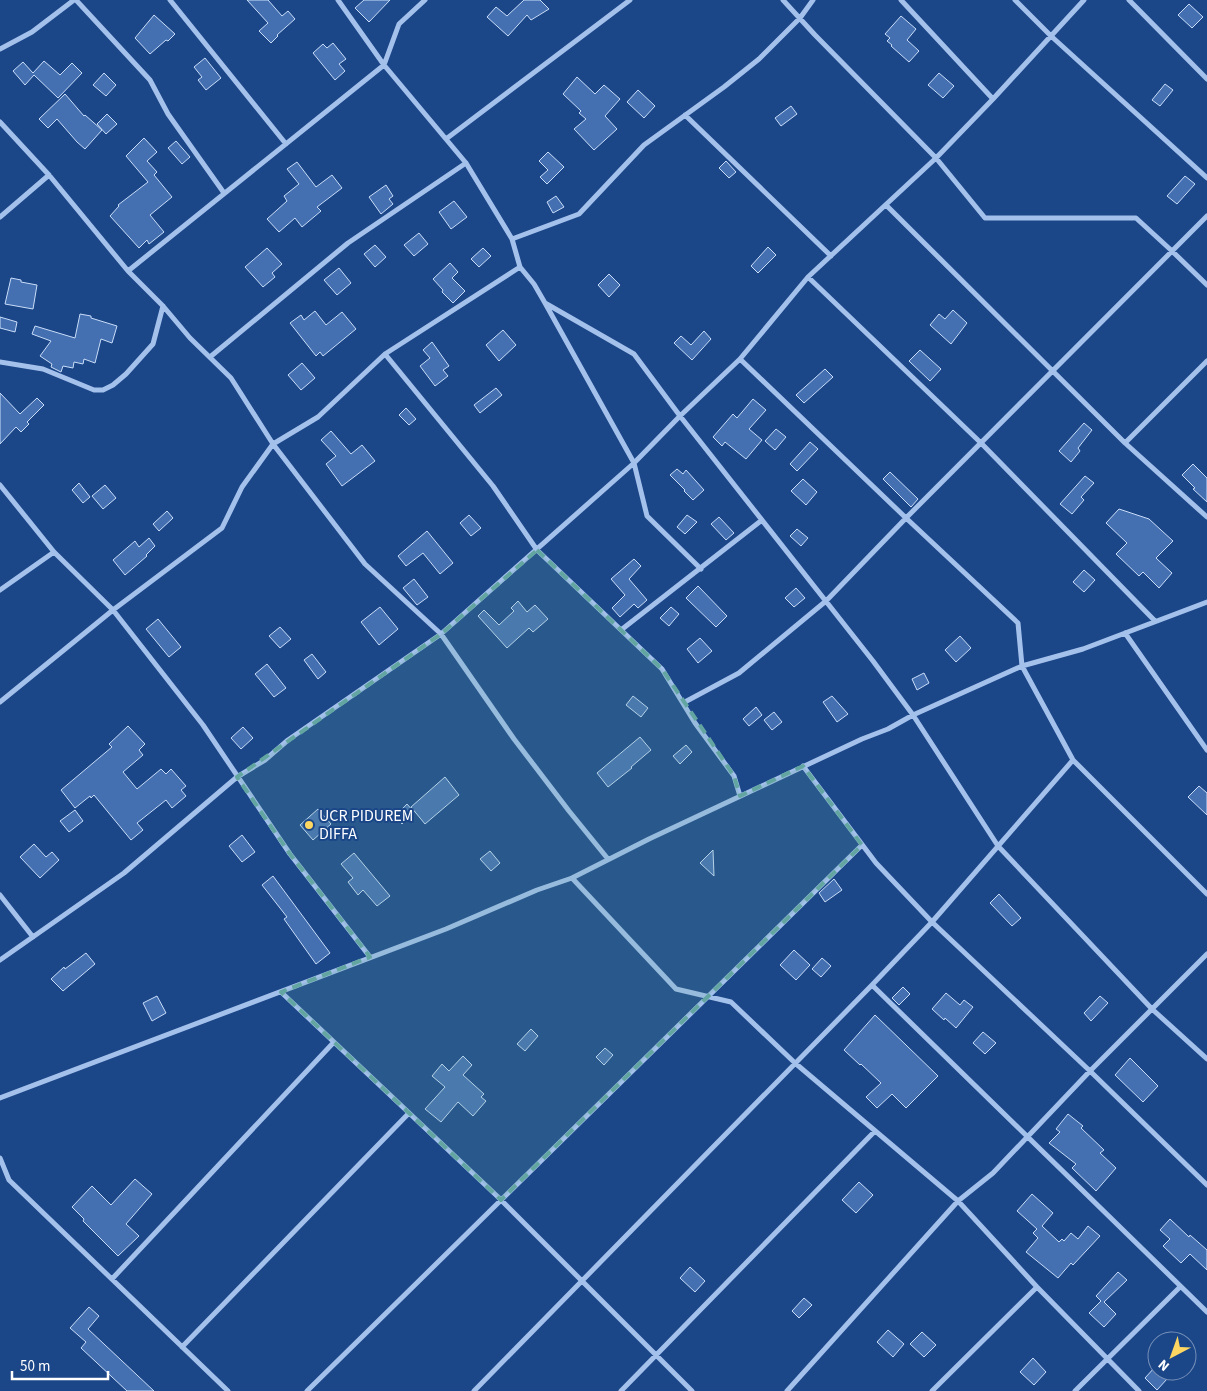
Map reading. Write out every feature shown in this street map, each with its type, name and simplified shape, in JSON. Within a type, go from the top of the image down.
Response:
[{"type":"street","points":[[0,49],[32,32],[75,0],[150,80],[168,114],[224,194]]},
{"type":"street","points":[[170,0],[286,144]]},
{"type":"street","points":[[338,0],[384,65],[466,163],[512,239],[520,266],[534,284],[545,303],[634,464],[646,516],[701,569]]},
{"type":"street","points":[[128,271],[384,65],[399,24],[425,0]]},
{"type":"street","points":[[446,139],[630,0]]},
{"type":"street","points":[[783,0],[936,158],[985,218],[1136,218],[1207,285]]},
{"type":"street","points":[[512,239],[578,214],[644,144],[724,87],[759,59],[800,18],[813,0]]},
{"type":"street","points":[[901,0],[993,99]]},
{"type":"street","points":[[1014,0],[1207,178]]},
{"type":"street","points":[[0,960],[124,873],[238,777],[264,760],[288,740],[441,634],[537,550],[634,464],[680,416],[740,360],[808,277],[936,158],[1084,0]]},
{"type":"street","points":[[1129,0],[1207,79]]},
{"type":"street","points":[[685,115],[831,256]]},
{"type":"street","points":[[0,122],[49,175],[128,271],[190,338],[231,378],[273,444],[364,564],[441,634],[519,746],[608,859]]},
{"type":"street","points":[[210,357],[348,243],[466,163]]},
{"type":"street","points":[[0,217],[49,175]]},
{"type":"street","points":[[886,204],[1125,443],[1207,516]]},
{"type":"street","points":[[683,703],[739,673],[826,600],[1207,216]]},
{"type":"street","points":[[0,702],[113,610],[222,528],[242,487],[273,444],[318,417],[385,354],[520,266]]},
{"type":"street","points":[[808,277],[981,443],[1155,621]]},
{"type":"street","points":[[545,303],[634,354],[680,416],[826,600],[913,716],[998,846],[1152,1008],[1207,1059]]},
{"type":"street","points":[[0,362],[43,369],[94,390],[103,390],[113,386],[153,344],[162,306]]},
{"type":"street","points":[[385,354],[493,486],[537,550],[662,669],[695,723],[734,776],[740,796]]},
{"type":"street","points":[[740,360],[1018,623],[1022,666],[1074,760],[1207,894]]},
{"type":"street","points":[[1125,443],[1207,361]]},
{"type":"street","points":[[0,484],[54,552],[113,610],[203,725],[290,854],[370,958]]},
{"type":"street","points":[[621,630],[762,520]]},
{"type":"street","points":[[0,590],[54,552]]},
{"type":"street","points":[[0,1098],[370,958],[572,878],[803,766],[888,730],[913,716],[1022,666],[1083,649],[1207,602]]},
{"type":"street","points":[[1125,633],[1207,750]]},
{"type":"street","points":[[474,1391],[932,922],[1074,760]]},
{"type":"street","points":[[803,766],[876,863],[932,922],[1090,1070],[1207,1185]]},
{"type":"street","points":[[307,1391],[706,996],[862,845]]},
{"type":"street","points":[[572,878],[676,989],[732,1002],[795,1063],[958,1202],[1037,1287],[1139,1391]]},
{"type":"street","points":[[0,895],[32,937]]},
{"type":"street","points":[[787,1391],[958,1202],[993,1173],[1090,1070],[1207,954]]},
{"type":"street","points":[[872,985],[1207,1312]]},
{"type":"street","points":[[281,992],[501,1200],[692,1391]]},
{"type":"street","points":[[112,1279],[334,1042]]},
{"type":"street","points":[[182,1347],[409,1113]]},
{"type":"street","points":[[621,1391],[876,1132]]},
{"type":"street","points":[[0,1158],[9,1180],[228,1391]]},
{"type":"street","points":[[932,1391],[1037,1287]]},
{"type":"street","points":[[1075,1391],[1180,1287]]},
{"type":"highlighted area","points":[[537,550],[662,669],[734,776],[740,796],[803,766],[862,845],[501,1200],[281,992],[370,957],[290,854],[237,777],[441,634]]},
{"type":"building","points":[[247,0],[268,0],[282,16],[288,11],[295,19],[271,43],[259,31],[268,23]]},
{"type":"building","points":[[364,0],[390,0],[369,22],[355,8]]},
{"type":"building","points":[[524,0],[540,0],[549,9],[531,20],[527,15],[508,36],[487,17],[496,7],[507,16]]},
{"type":"building","points":[[1189,4],[1203,17],[1192,28],[1178,15]]},
{"type":"building","points":[[154,15],[175,34],[150,54],[135,38]]},
{"type":"building","points":[[901,16],[916,29],[907,40],[919,51],[909,62],[891,46],[887,41],[890,38],[885,34]]},
{"type":"building","points":[[333,43],[346,59],[339,64],[345,71],[335,80],[313,53],[323,44],[327,48]]},
{"type":"building","points":[[205,58],[221,78],[206,90],[198,80],[202,77],[194,67]]},
{"type":"building","points":[[44,61],[60,75],[72,63],[82,73],[58,98],[34,75],[25,85],[13,71],[23,62],[33,73]]},
{"type":"building","points":[[104,73],[116,85],[106,96],[93,85]]},
{"type":"building","points":[[939,73],[954,86],[943,98],[928,85]]},
{"type":"building","points":[[577,77],[595,94],[604,85],[620,99],[605,116],[617,129],[594,150],[574,129],[586,119],[579,113],[581,111],[563,94]]},
{"type":"building","points":[[1165,84],[1173,90],[1160,106],[1152,100]]},
{"type":"building","points":[[638,90],[655,106],[644,118],[627,102]]},
{"type":"building","points":[[65,94],[84,116],[102,130],[85,149],[57,119],[48,128],[39,119]]},
{"type":"building","points":[[791,106],[797,114],[781,126],[775,118]]},
{"type":"building","points":[[107,114],[117,124],[106,134],[97,124]]},
{"type":"building","points":[[144,138],[157,152],[147,161],[157,172],[154,175],[172,197],[150,215],[164,232],[149,244],[147,240],[139,248],[110,216],[118,205],[148,182],[126,156]]},
{"type":"building","points":[[176,141],[190,157],[182,164],[168,148]]},
{"type":"building","points":[[548,152],[564,167],[547,184],[540,177],[548,170],[539,161]]},
{"type":"building","points":[[726,161],[736,172],[729,178],[719,168]]},
{"type":"building","points":[[297,162],[316,187],[332,175],[342,188],[317,207],[321,211],[302,227],[295,218],[279,232],[267,219],[287,201],[284,196],[299,184],[287,169]]},
{"type":"building","points":[[1185,176],[1195,184],[1177,204],[1167,196]]},
{"type":"building","points":[[386,185],[393,196],[389,199],[393,204],[381,214],[369,197]]},
{"type":"building","points":[[556,196],[564,207],[553,213],[547,202]]},
{"type":"building","points":[[454,201],[467,217],[451,229],[439,212]]},
{"type":"building","points":[[419,233],[428,244],[414,256],[404,245]]},
{"type":"building","points":[[375,245],[386,257],[375,267],[364,254]]},
{"type":"building","points":[[768,247],[776,255],[758,273],[751,266]]},
{"type":"building","points":[[267,248],[282,264],[272,273],[275,277],[263,287],[245,267]]},
{"type":"building","points":[[483,248],[491,256],[479,267],[471,259]]},
{"type":"building","points":[[450,263],[458,272],[452,278],[465,291],[453,303],[433,279]]},
{"type":"building","points":[[339,268],[351,283],[337,295],[324,280]]},
{"type":"building","points":[[609,274],[620,285],[609,297],[598,285]]},
{"type":"building","points":[[11,278],[37,285],[33,309],[5,304]]},
{"type":"building","points":[[953,310],[967,323],[951,344],[930,325],[939,314],[945,319]]},
{"type":"building","points":[[315,311],[326,325],[342,312],[356,329],[323,356],[320,352],[316,356],[290,323],[301,315],[304,320]]},
{"type":"building","points":[[80,314],[117,326],[112,343],[101,339],[95,363],[84,359],[83,364],[74,362],[73,368],[63,366],[61,372],[51,367],[52,364],[40,356],[51,341],[32,334],[35,326],[75,338]]},
{"type":"building","points":[[0,317],[17,322],[15,332],[0,328]]},
{"type":"building","points":[[503,330],[516,345],[499,361],[486,345]]},
{"type":"building","points":[[704,331],[711,339],[692,360],[674,343],[681,336],[691,345]]},
{"type":"building","points":[[432,342],[449,366],[443,370],[448,376],[435,386],[420,366],[430,358],[423,350]]},
{"type":"building","points":[[920,350],[941,369],[930,381],[909,361]]},
{"type":"building","points":[[302,363],[315,378],[301,390],[288,375]]},
{"type":"building","points":[[825,369],[833,377],[804,403],[796,395]]},
{"type":"building","points":[[496,388],[502,395],[480,413],[474,405]]},
{"type":"building","points":[[0,393],[20,414],[37,398],[44,405],[27,422],[29,424],[21,432],[16,427],[0,444]]},
{"type":"building","points":[[753,399],[766,410],[749,429],[762,440],[746,459],[725,442],[722,446],[713,437],[733,414],[737,418]]},
{"type":"building","points":[[406,408],[416,419],[409,425],[399,415]]},
{"type":"building","points":[[1084,423],[1092,430],[1078,448],[1080,451],[1071,462],[1059,451]]},
{"type":"building","points":[[776,429],[786,437],[775,450],[765,441]]},
{"type":"building","points":[[331,431],[351,454],[362,445],[375,461],[342,486],[326,464],[336,456],[321,440]]},
{"type":"building","points":[[810,442],[818,449],[797,471],[790,464]]},
{"type":"building","points":[[1193,464],[1207,478],[1207,502],[1182,475]]},
{"type":"building","points":[[677,469],[683,474],[686,470],[704,490],[693,500],[670,475]]},
{"type":"building","points":[[890,472],[918,499],[911,507],[883,479]]},
{"type":"building","points":[[1085,476],[1094,483],[1081,497],[1084,500],[1072,514],[1060,504]]},
{"type":"building","points":[[803,479],[817,492],[806,505],[791,491]]},
{"type":"building","points":[[79,483],[90,497],[83,503],[72,490]]},
{"type":"building","points":[[105,485],[116,498],[103,509],[92,496]]},
{"type":"building","points":[[1119,509],[1149,519],[1173,541],[1156,558],[1172,573],[1159,588],[1143,572],[1139,576],[1116,554],[1127,543],[1106,523]]},
{"type":"building","points":[[167,511],[173,518],[159,531],[153,524]]},
{"type":"building","points":[[469,515],[481,528],[471,536],[460,523]]},
{"type":"building","points":[[687,515],[697,522],[685,534],[677,527]]},
{"type":"building","points":[[719,517],[734,533],[726,540],[711,524]]},
{"type":"building","points":[[797,529],[808,538],[801,546],[790,536]]},
{"type":"building","points":[[427,531],[453,563],[440,574],[423,553],[406,566],[398,556]]},
{"type":"building","points":[[149,538],[155,546],[147,556],[125,575],[113,560],[135,541],[139,547]]},
{"type":"building","points":[[634,559],[641,566],[629,579],[647,600],[638,608],[634,604],[620,617],[612,608],[625,595],[611,579]]},
{"type":"building","points":[[1084,570],[1095,580],[1084,592],[1073,582]]},
{"type":"building","points":[[414,579],[428,597],[417,605],[403,588]]},
{"type":"building","points":[[698,586],[727,616],[716,627],[686,598]]},
{"type":"building","points":[[796,588],[805,598],[794,607],[785,598]]},
{"type":"building","points":[[518,601],[527,612],[535,605],[548,619],[533,632],[529,628],[507,648],[478,616],[484,610],[499,625],[514,611],[511,608]]},
{"type":"building","points":[[380,607],[398,629],[379,645],[361,622]]},
{"type":"building","points":[[671,607],[679,614],[669,626],[660,618]]},
{"type":"building","points":[[158,619],[181,647],[169,657],[146,629]]},
{"type":"building","points":[[280,627],[291,639],[280,648],[269,636]]},
{"type":"building","points":[[960,636],[971,648],[956,662],[945,650]]},
{"type":"building","points":[[700,638],[712,651],[698,663],[687,649]]},
{"type":"building","points":[[312,654],[326,672],[318,679],[304,660]]},
{"type":"building","points":[[267,664],[286,688],[274,697],[255,674]]},
{"type":"building","points":[[924,673],[929,683],[917,690],[912,679]]},
{"type":"building","points":[[633,696],[648,708],[641,717],[626,705]]},
{"type":"building","points":[[832,696],[848,714],[837,722],[823,702]]},
{"type":"building","points":[[756,707],[762,715],[749,726],[743,719]]},
{"type":"building","points":[[774,712],[782,722],[772,730],[764,720]]},
{"type":"building","points":[[128,726],[145,744],[139,750],[143,755],[123,772],[137,789],[161,769],[166,774],[171,769],[186,786],[181,790],[186,796],[172,808],[166,800],[137,823],[143,830],[131,840],[94,795],[75,808],[61,790],[112,747],[109,744]]},
{"type":"building","points":[[243,727],[253,738],[241,749],[231,738]]},
{"type":"building","points":[[640,737],[651,750],[608,787],[597,773]]},
{"type":"building","points":[[686,745],[692,752],[680,764],[673,756]]},
{"type":"building","points":[[445,777],[459,795],[425,824],[411,807]]},
{"type":"building","points":[[1199,786],[1207,793],[1207,815],[1188,797]]},
{"type":"building","points":[[407,804],[414,812],[402,824],[395,816]]},
{"type":"building","points":[[318,809],[331,824],[313,840],[300,825]]},
{"type":"building","points":[[75,810],[83,821],[69,832],[60,821]]},
{"type":"building","points":[[242,835],[255,852],[242,862],[229,846]]},
{"type":"building","points":[[34,844],[46,857],[52,852],[59,860],[40,878],[20,857]]},
{"type":"building","points":[[713,850],[714,876],[700,863]]},
{"type":"building","points":[[490,851],[500,863],[491,871],[480,859]]},
{"type":"building","points":[[354,853],[390,896],[377,906],[363,890],[358,895],[348,882],[353,878],[341,864]]},
{"type":"building","points":[[273,876],[330,953],[316,964],[284,919],[287,917],[262,885]]},
{"type":"building","points":[[834,879],[842,890],[825,902],[819,893]]},
{"type":"building","points":[[999,894],[1021,918],[1012,926],[990,903]]},
{"type":"building","points":[[794,950],[810,965],[796,980],[780,965]]},
{"type":"building","points":[[86,953],[95,964],[63,991],[51,979],[64,967],[65,969]]},
{"type":"building","points":[[822,958],[831,966],[821,977],[812,969]]},
{"type":"building","points":[[903,987],[910,994],[899,1005],[892,998]]},
{"type":"building","points":[[946,993],[960,1005],[964,1000],[973,1007],[956,1028],[932,1009]]},
{"type":"building","points":[[157,996],[166,1013],[152,1021],[143,1003]]},
{"type":"building","points":[[1100,996],[1108,1003],[1091,1021],[1084,1013]]},
{"type":"building","points":[[875,1015],[938,1076],[906,1108],[892,1094],[877,1108],[866,1097],[881,1083],[844,1050]]},
{"type":"building","points":[[531,1029],[538,1036],[525,1051],[517,1044]]},
{"type":"building","points":[[983,1032],[996,1043],[985,1054],[973,1043]]},
{"type":"building","points":[[605,1048],[613,1055],[604,1065],[596,1057]]},
{"type":"building","points":[[463,1056],[472,1065],[463,1075],[484,1094],[481,1097],[486,1101],[473,1116],[458,1102],[441,1122],[425,1109],[445,1087],[432,1076],[442,1064],[449,1071]]},
{"type":"building","points":[[1130,1058],[1158,1086],[1143,1102],[1115,1075]]},
{"type":"building","points":[[1068,1114],[1083,1126],[1081,1128],[1104,1150],[1100,1153],[1116,1168],[1096,1191],[1072,1168],[1076,1164],[1049,1143],[1060,1132],[1056,1129]]},
{"type":"building","points":[[135,1179],[152,1194],[126,1224],[139,1236],[118,1256],[83,1221],[84,1219],[72,1207],[92,1186],[111,1205]]},
{"type":"building","points":[[859,1182],[873,1195],[856,1213],[842,1200]]},
{"type":"building","points":[[1032,1194],[1053,1213],[1042,1226],[1059,1242],[1062,1239],[1064,1241],[1071,1233],[1078,1239],[1088,1226],[1100,1236],[1058,1278],[1026,1252],[1038,1238],[1033,1233],[1037,1229],[1017,1211]]},
{"type":"building","points":[[1170,1219],[1189,1237],[1190,1235],[1207,1250],[1207,1270],[1190,1254],[1181,1263],[1163,1246],[1170,1239],[1160,1230]]},
{"type":"building","points":[[690,1267],[705,1281],[695,1292],[680,1278]]},
{"type":"building","points":[[1118,1272],[1127,1280],[1104,1302],[1116,1314],[1104,1327],[1089,1313],[1101,1301],[1096,1296]]},
{"type":"building","points":[[804,1298],[812,1305],[799,1318],[792,1311]]},
{"type":"building","points":[[89,1307],[99,1316],[88,1329],[154,1391],[127,1391],[81,1348],[86,1342],[70,1328]]},
{"type":"building","points":[[888,1330],[904,1344],[893,1357],[877,1342]]},
{"type":"building","points":[[922,1332],[936,1345],[924,1357],[910,1344]]},
{"type":"building","points":[[1033,1358],[1046,1372],[1034,1385],[1020,1372]]},
{"type":"building","points":[[1148,1381],[1165,1381],[1157,1390]]},
{"type":"place","name":"UCR PIDUREM DIFFA","points":[[309,825]]}]
